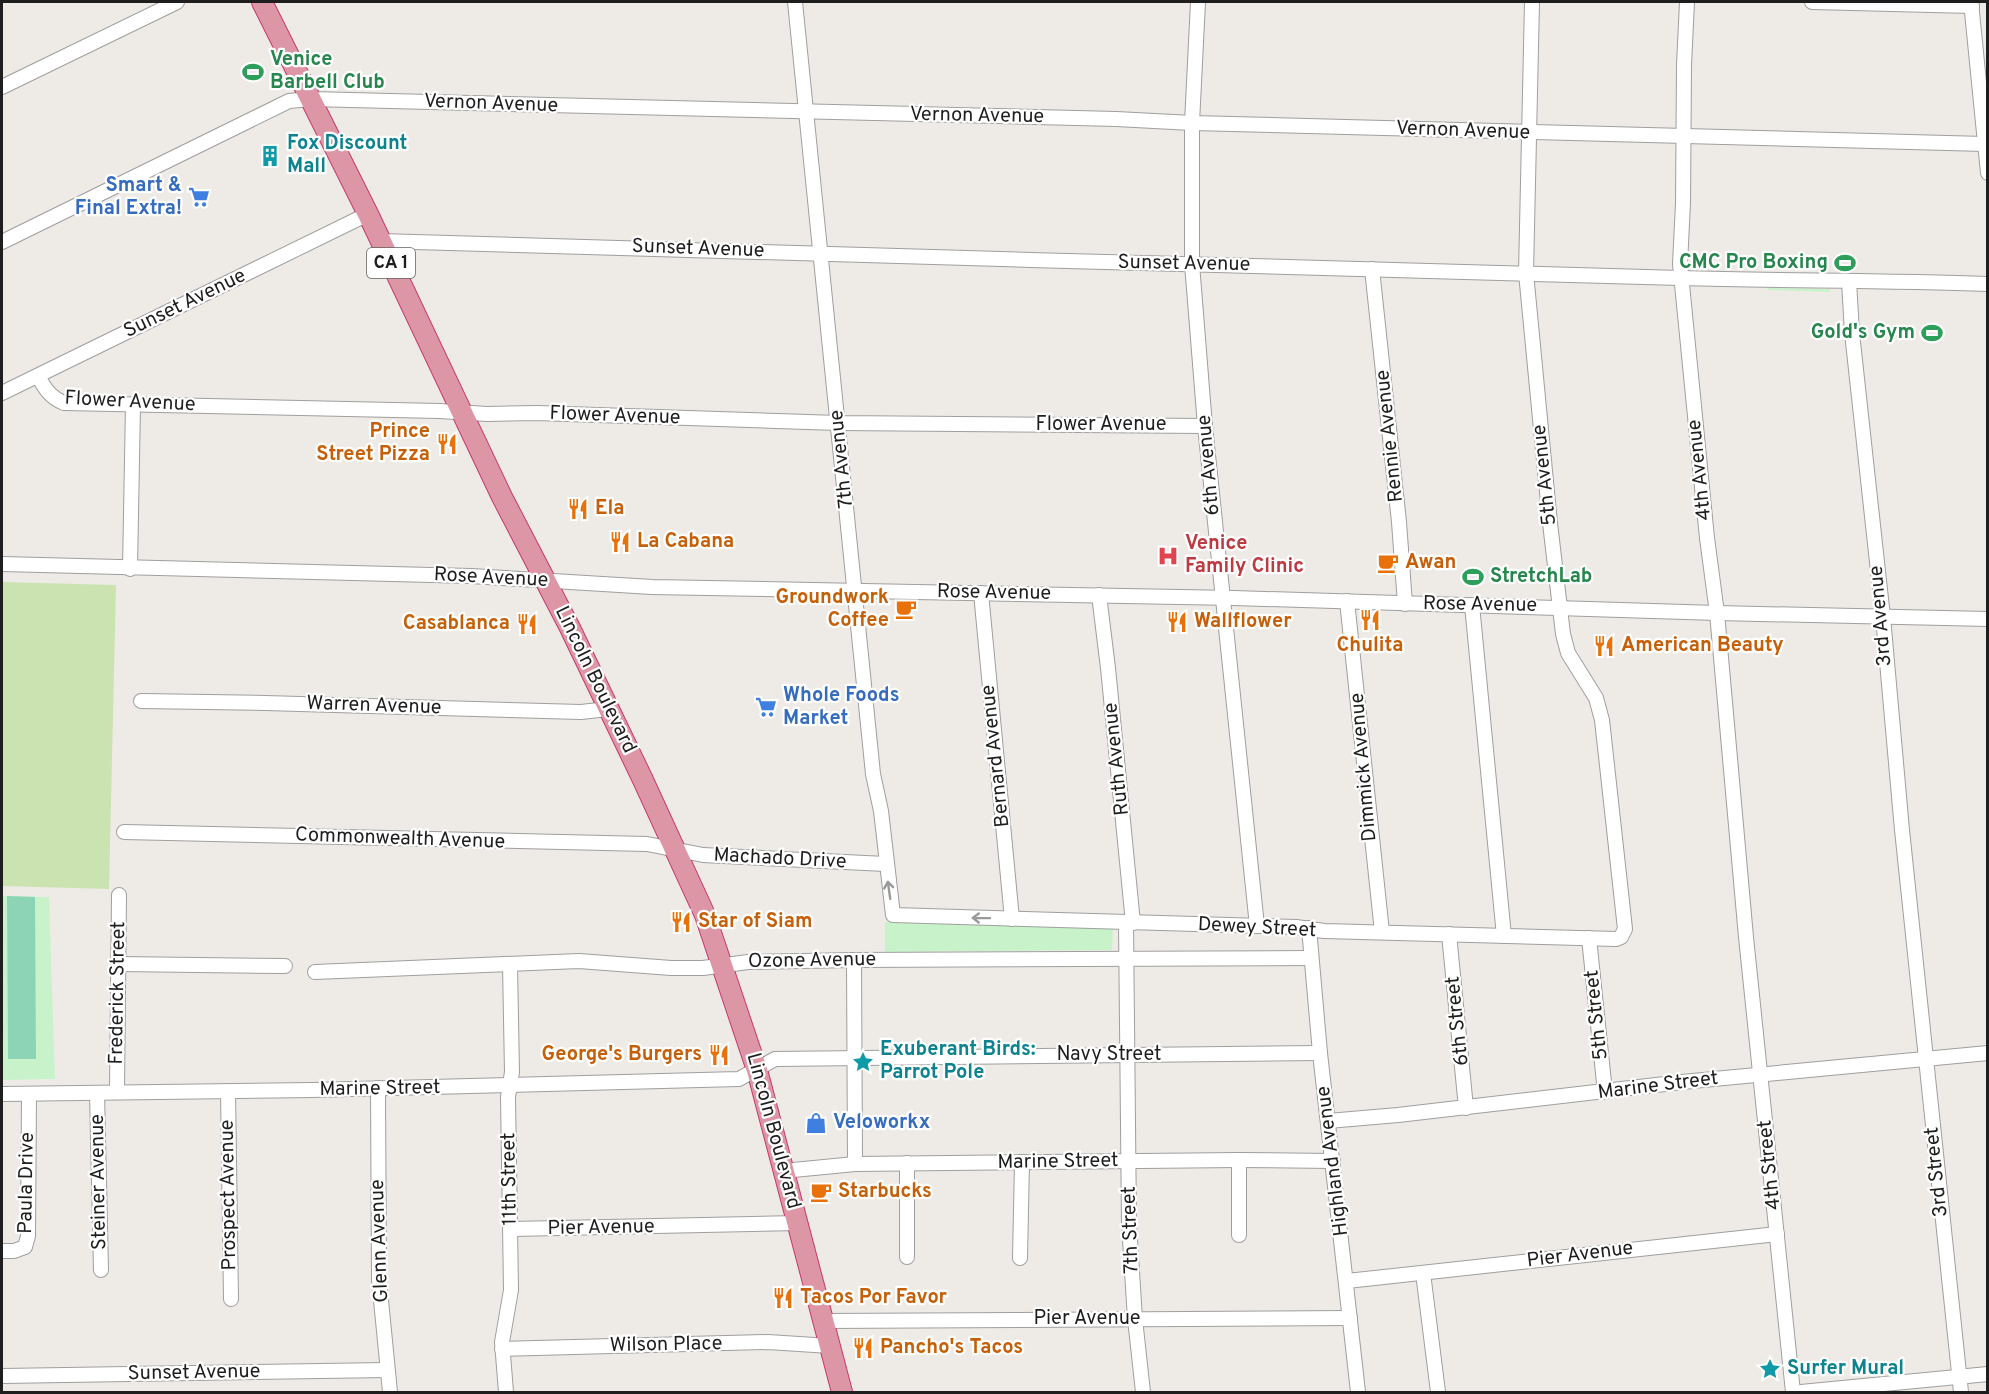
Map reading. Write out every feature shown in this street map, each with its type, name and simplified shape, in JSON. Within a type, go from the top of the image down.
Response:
[{"type":"highway","name":"Lincoln Boulevard","points":[[262,2],[368,214],[502,497],[608,709],[705,915],[757,1070],[842,1392]]},
{"type":"street","points":[[2,87],[177,2]]},
{"type":"street","name":"7th Avenue","points":[[795,2],[873,774],[881,811],[893,915]]},
{"type":"street","name":"6th Avenue","points":[[1198,2],[1192,123],[1192,264],[1205,426],[1257,926]]},
{"type":"street","name":"5th Avenue","points":[[1532,2],[1526,273],[1563,634],[1568,653],[1596,698],[1602,720],[1625,930],[1621,937]]},
{"type":"street","name":"4th Avenue","points":[[1688,2],[1684,65],[1680,264],[1707,538],[1717,613],[1746,937]]},
{"type":"street","points":[[1812,2],[1972,4],[1988,172]]},
{"type":"street","name":"Vernon Avenue","points":[[2,242],[289,101],[311,99],[1116,118],[1192,123],[1985,144]]},
{"type":"street","name":"Sunset Avenue","points":[[2,393],[368,214]]},
{"type":"street","name":"Sunset Avenue","points":[[380,241],[1682,278],[1988,284]]},
{"type":"street","name":"Rennie Avenue","points":[[1372,268],[1399,522],[1405,604]]},
{"type":"street","name":"3rd Avenue","points":[[1849,281],[1887,687],[1915,951]]},
{"type":"street","name":"Flower Avenue","points":[[38,376],[45,390],[53,398],[64,403],[838,423],[1205,426]]},
{"type":"street","points":[[130,569],[133,405]]},
{"type":"street","name":"Rose Avenue","points":[[2,564],[471,576],[652,587],[1099,595],[1988,619]]},
{"type":"street","name":"Bernard Avenue","points":[[981,593],[1012,919]]},
{"type":"street","name":"Ruth Avenue","points":[[1099,595],[1108,668],[1129,923]]},
{"type":"street","name":"Dimmick Avenue","points":[[1347,601],[1382,932]]},
{"type":"street","points":[[1472,605],[1504,936]]},
{"type":"street","name":"Warren Avenue","points":[[141,702],[265,703],[581,712],[608,709]]},
{"type":"street","name":"Commonwealth Avenue","points":[[124,832],[647,844],[675,849]]},
{"type":"street","name":"Machado Drive","points":[[675,849],[703,855],[886,864]]},
{"type":"street","name":"Frederick Street","points":[[117,1092],[119,895]]},
{"type":"street","name":"Dewey Street","points":[[893,915],[1257,926],[1309,928],[1324,931],[1621,937]]},
{"type":"street","name":"7th Street","points":[[1129,923],[1126,960],[1129,1224],[1135,1319],[1143,1392]]},
{"type":"street","name":"Highland Avenue","points":[[1309,928],[1320,1053],[1334,1161],[1358,1392]]},
{"type":"street","name":"6th Street","points":[[1449,934],[1466,1108]]},
{"type":"street","name":"4th Street","points":[[1746,937],[1794,1392]]},
{"type":"street","name":"5th Street","points":[[1589,938],[1605,1092]]},
{"type":"street","name":"3rd Street","points":[[1915,951],[1961,1392]]},
{"type":"street","name":"Ozone Avenue","points":[[315,972],[579,961],[671,968],[703,968],[723,964],[854,960],[1311,958]]},
{"type":"street","points":[[854,960],[855,1164]]},
{"type":"street","points":[[118,964],[285,966]]},
{"type":"street","name":"11th Street","points":[[506,1392],[502,1348],[511,1299],[512,1229],[508,1097],[511,1085],[510,965]]},
{"type":"street","name":"Navy Street","points":[[757,1070],[776,1059],[1320,1053]]},
{"type":"street","name":"Marine Street","points":[[1328,1121],[1466,1108],[1760,1074],[1988,1053]]},
{"type":"street","name":"Marine Street","points":[[2,1094],[738,1079],[757,1070]]},
{"type":"street","name":"Glenn Avenue","points":[[378,1088],[379,1280],[390,1392]]},
{"type":"street","name":"Prospect Avenue","points":[[228,1091],[231,1299]]},
{"type":"street","name":"Steiner Avenue","points":[[98,1093],[101,1270]]},
{"type":"street","name":"Paula Drive","points":[[2,1251],[14,1251],[25,1247],[28,1236],[29,1094]]},
{"type":"street","points":[[1239,1160],[1239,1235]]},
{"type":"street","name":"Marine Street","points":[[783,1171],[855,1164],[907,1163],[1334,1161]]},
{"type":"street","points":[[1020,1258],[1022,1162]]},
{"type":"street","points":[[907,1163],[907,1257]]},
{"type":"street","name":"Pier Avenue","points":[[512,1229],[798,1223]]},
{"type":"street","name":"Pier Avenue","points":[[1347,1281],[1777,1234]]},
{"type":"street","points":[[1423,1273],[1438,1392]]},
{"type":"street","name":"Pier Avenue","points":[[823,1320],[1350,1318]]},
{"type":"street","name":"Wilson Place","points":[[502,1348],[768,1342],[830,1346]]},
{"type":"street","name":"Sunset Avenue","points":[[2,1376],[387,1370]]},
{"type":"street","points":[[1801,1392],[1988,1374]]},
{"type":"green space","points":[[1768,288],[1830,289],[1830,292],[1768,290]]},
{"type":"green space","points":[[2,582],[116,585],[109,889],[2,886]]},
{"type":"green space","points":[[2,896],[49,897],[55,1079],[2,1080]]},
{"type":"green space","points":[[7,896],[35,897],[36,1059],[8,1059]]},
{"type":"green space","points":[[885,922],[1113,928],[1112,950],[885,952]]},
{"type":"place","name":"Venice Barbell Club","points":[[253,72]]},
{"type":"place","name":"Fox Discount Mall","points":[[270,156]]},
{"type":"place","name":"Smart & Final Extra!","points":[[199,197]]},
{"type":"place","name":"CMC Pro Boxing","points":[[1845,263]]},
{"type":"place","name":"Gold's Gym","points":[[1932,333]]},
{"type":"place","name":"Prince Street Pizza","points":[[447,444]]},
{"type":"place","name":"Ela","points":[[578,509]]},
{"type":"place","name":"La Cabana","points":[[620,542]]},
{"type":"place","name":"Venice Family Clinic","points":[[1168,556]]},
{"type":"place","name":"Awan","points":[[1388,563]]},
{"type":"place","name":"StretchLab","points":[[1473,577]]},
{"type":"place","name":"Groundwork Coffee","points":[[906,609]]},
{"type":"place","name":"Chulita","points":[[1370,620]]},
{"type":"place","name":"Wallflower","points":[[1177,622]]},
{"type":"place","name":"Casablanca","points":[[527,624]]},
{"type":"place","name":"American Beauty","points":[[1604,646]]},
{"type":"place","name":"Whole Foods Market","points":[[766,707]]},
{"type":"place","name":"Star of Siam","points":[[681,922]]},
{"type":"place","name":"George's Burgers","points":[[719,1055]]},
{"type":"place","name":"Exuberant Birds: Parrot Pole","points":[[863,1062]]},
{"type":"place","name":"Veloworkx","points":[[816,1123]]},
{"type":"place","name":"Starbucks","points":[[821,1192]]},
{"type":"place","name":"Tacos Por Favor","points":[[783,1298]]},
{"type":"place","name":"Pancho's Tacos","points":[[863,1348]]},
{"type":"place","name":"Surfer Mural","points":[[1770,1369]]}]
